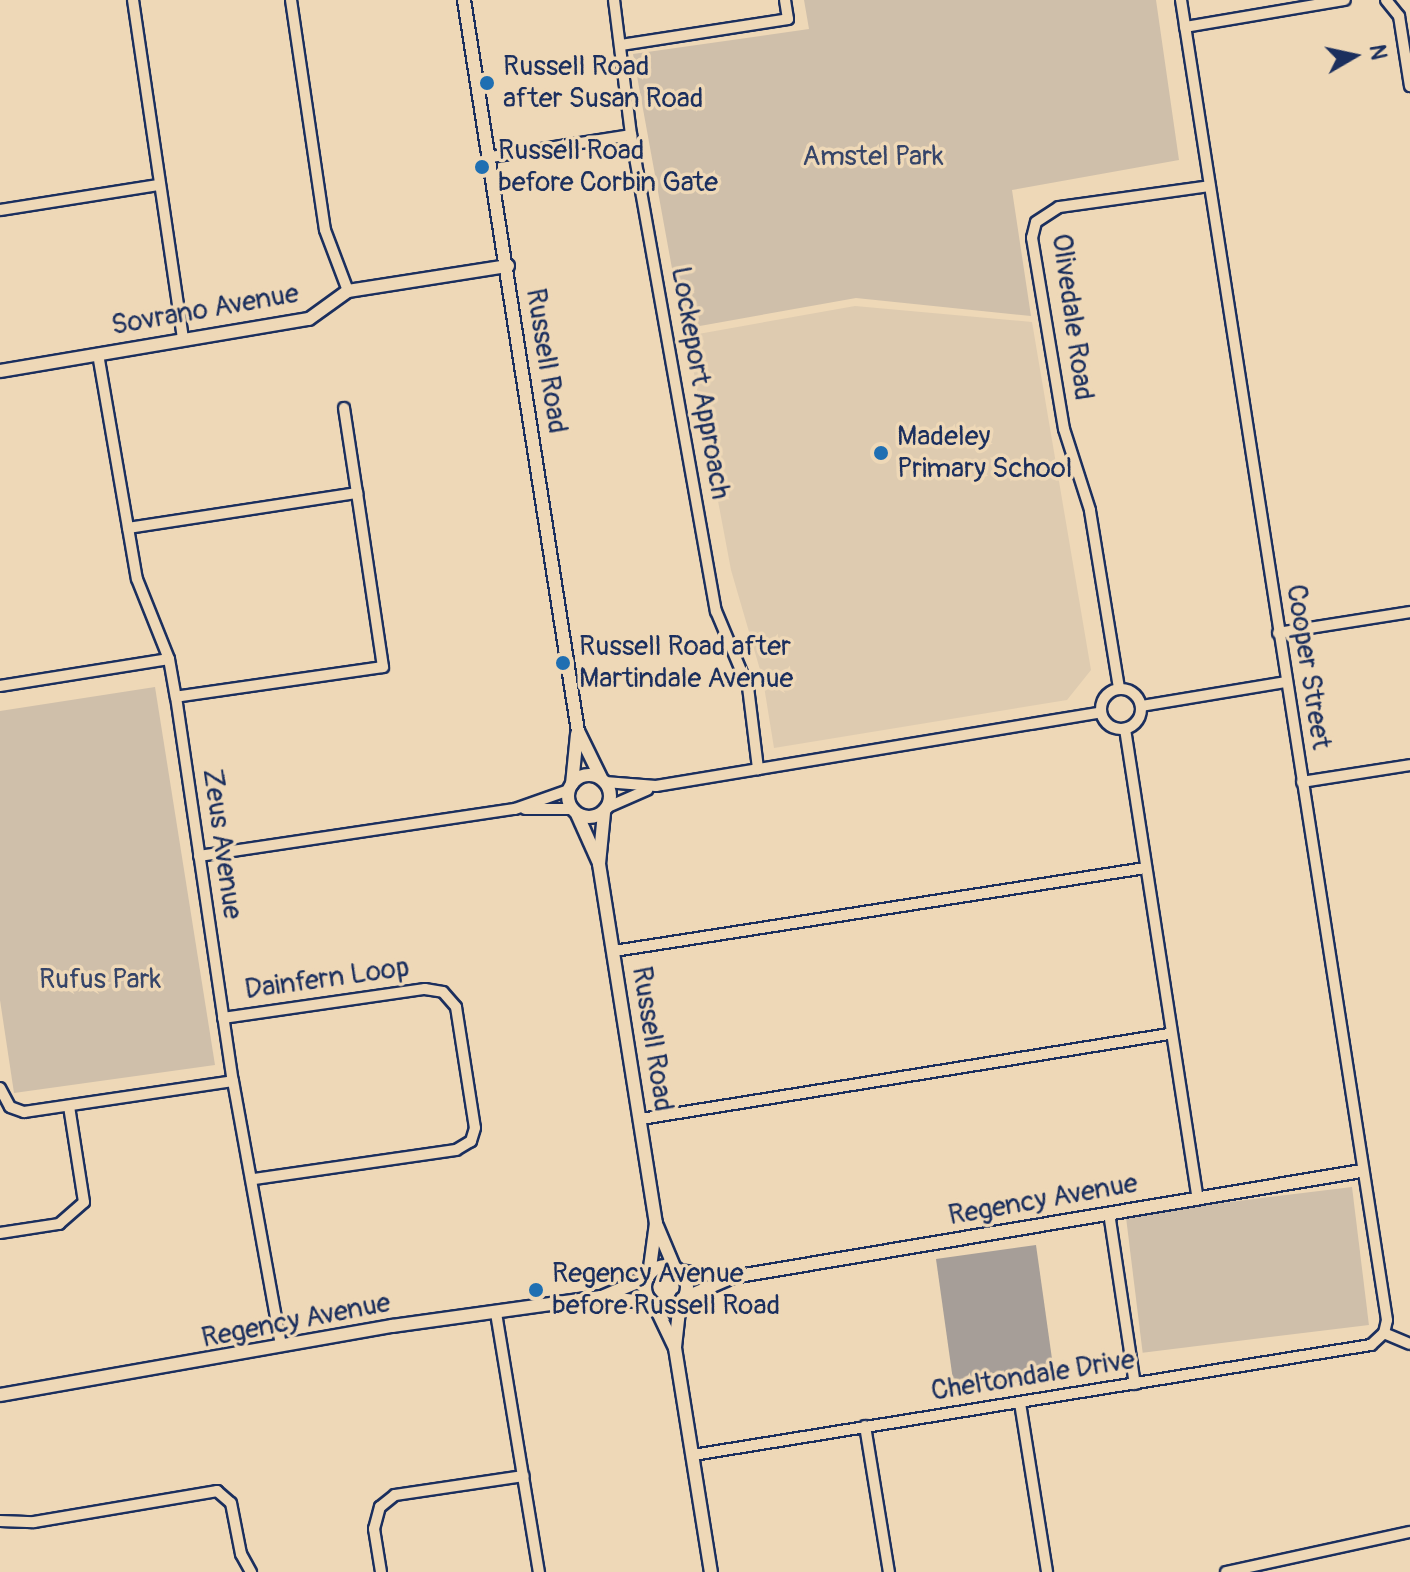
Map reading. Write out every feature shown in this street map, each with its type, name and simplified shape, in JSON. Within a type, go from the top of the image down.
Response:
[{"type":"street","points":[[133,0],[183,340]]},
{"type":"street","points":[[291,0],[325,230],[348,291]]},
{"type":"street","name":"Russell Road","points":[[464,0],[508,266],[578,731],[571,787]]},
{"type":"street","name":"Lockeport Approach","points":[[614,0],[631,135],[716,611],[748,687],[758,769]]},
{"type":"street","points":[[621,45],[788,19],[785,0]]},
{"type":"street","name":"Cooper Street","points":[[1181,0],[1361,1171],[1387,1320],[1382,1337]]},
{"type":"street","points":[[1185,27],[1345,0]]},
{"type":"street","points":[[1386,0],[1399,16],[1410,86]]},
{"type":"street","points":[[491,157],[631,135]]},
{"type":"street","points":[[0,210],[158,185]]},
{"type":"street","name":"Olivedale Road","points":[[1119,688],[1090,510],[1064,429],[1032,238],[1036,222],[1059,207],[1210,186]]},
{"type":"street","name":"Sovrano Avenue","points":[[0,371],[309,319],[348,291],[508,266]]},
{"type":"street","name":"Zeus Avenue","points":[[98,354],[137,579],[169,659],[233,1081],[254,1179],[281,1346]]},
{"type":"street","points":[[176,697],[383,667],[344,408]]},
{"type":"street","points":[[128,528],[357,493]]},
{"type":"street","points":[[1278,633],[1410,612]]},
{"type":"street","points":[[0,686],[169,659]]},
{"type":"street","points":[[1141,706],[1286,682]]},
{"type":"street","points":[[1119,688],[1133,692],[1141,706],[1138,720],[1125,729],[1111,726],[1101,712],[1103,698],[1119,688]]},
{"type":"street","points":[[515,809],[571,787],[582,776],[656,786],[1101,712]]},
{"type":"street","points":[[1125,729],[1169,1034],[1198,1198]]},
{"type":"street","name":"Russell Road","points":[[578,731],[603,780]]},
{"type":"street","points":[[1302,782],[1410,765]]},
{"type":"street","points":[[603,780],[611,794],[606,810]]},
{"type":"street","points":[[199,856],[515,809],[575,812],[591,818],[656,786]]},
{"type":"street","points":[[571,787],[575,812]]},
{"type":"street","name":"Russell Road","points":[[599,864],[606,810]]},
{"type":"street","name":"Russell Road","points":[[575,812],[599,864],[656,1223],[677,1270]]},
{"type":"street","points":[[614,951],[1145,868]]},
{"type":"street","name":"Dainfern Loop","points":[[223,1018],[425,989],[443,992],[456,1007],[475,1128],[471,1141],[456,1150],[254,1179]]},
{"type":"street","points":[[641,1119],[1169,1034]]},
{"type":"street","points":[[0,1088],[17,1111],[233,1081]]},
{"type":"street","points":[[0,1233],[59,1224],[84,1202],[69,1106]]},
{"type":"street","name":"Regency Avenue","points":[[681,1301],[733,1277],[1361,1171]]},
{"type":"street","points":[[1109,1213],[1135,1384]]},
{"type":"street","name":"Russell Road","points":[[648,1276],[656,1223]]},
{"type":"street","points":[[675,1348],[645,1291],[648,1276],[661,1267],[677,1270],[686,1284],[675,1348],[711,1572]]},
{"type":"street","name":"Regency Avenue","points":[[677,1270],[733,1277]]},
{"type":"street","name":"Regency Avenue","points":[[0,1395],[281,1346],[601,1297],[648,1276]]},
{"type":"street","name":"Regency Avenue","points":[[601,1297],[653,1304]]},
{"type":"street","points":[[653,1304],[667,1308],[681,1301]]},
{"type":"street","points":[[496,1313],[539,1572]]},
{"type":"street","points":[[1382,1337],[1410,1344]]},
{"type":"street","name":"Cheltondale Drive","points":[[693,1455],[1135,1384],[1382,1337]]},
{"type":"street","points":[[1020,1403],[1047,1572]]},
{"type":"street","points":[[865,1426],[889,1572]]},
{"type":"street","points":[[381,1572],[374,1529],[380,1507],[395,1495],[524,1476]]},
{"type":"street","points":[[0,1521],[34,1522],[217,1491],[231,1503],[241,1554],[251,1572]]},
{"type":"street","points":[[1226,1572],[1410,1532]]},
{"type":"shaded area","name":"Madeley Primary School","points":[[855,306],[1032,322],[1091,670],[1067,700],[774,748],[763,680],[731,570],[687,336]]},
{"type":"shaded area","points":[[1036,1245],[1055,1378],[955,1392],[936,1259]]},
{"type":"green space","name":"Amstel Park","points":[[804,0],[1156,0],[1179,160],[1012,190],[1031,316],[856,298],[683,329],[633,54],[809,29]]},
{"type":"green space","name":"Rufus Park","points":[[155,687],[215,1065],[14,1093],[0,1000],[0,711]]},
{"type":"green space","points":[[1352,1187],[1369,1325],[1143,1353],[1126,1215]]},
{"type":"place","name":"Russell Road after Susan Road","points":[[487,83]]},
{"type":"place","name":"Russell Road before Corbin Gate","points":[[482,167]]},
{"type":"place","name":"Madeley Primary School","points":[[881,453]]},
{"type":"place","name":"Russell Road after Martindale Avenue","points":[[563,663]]},
{"type":"place","name":"Regency Avenue before Russell Road","points":[[536,1290]]}]
